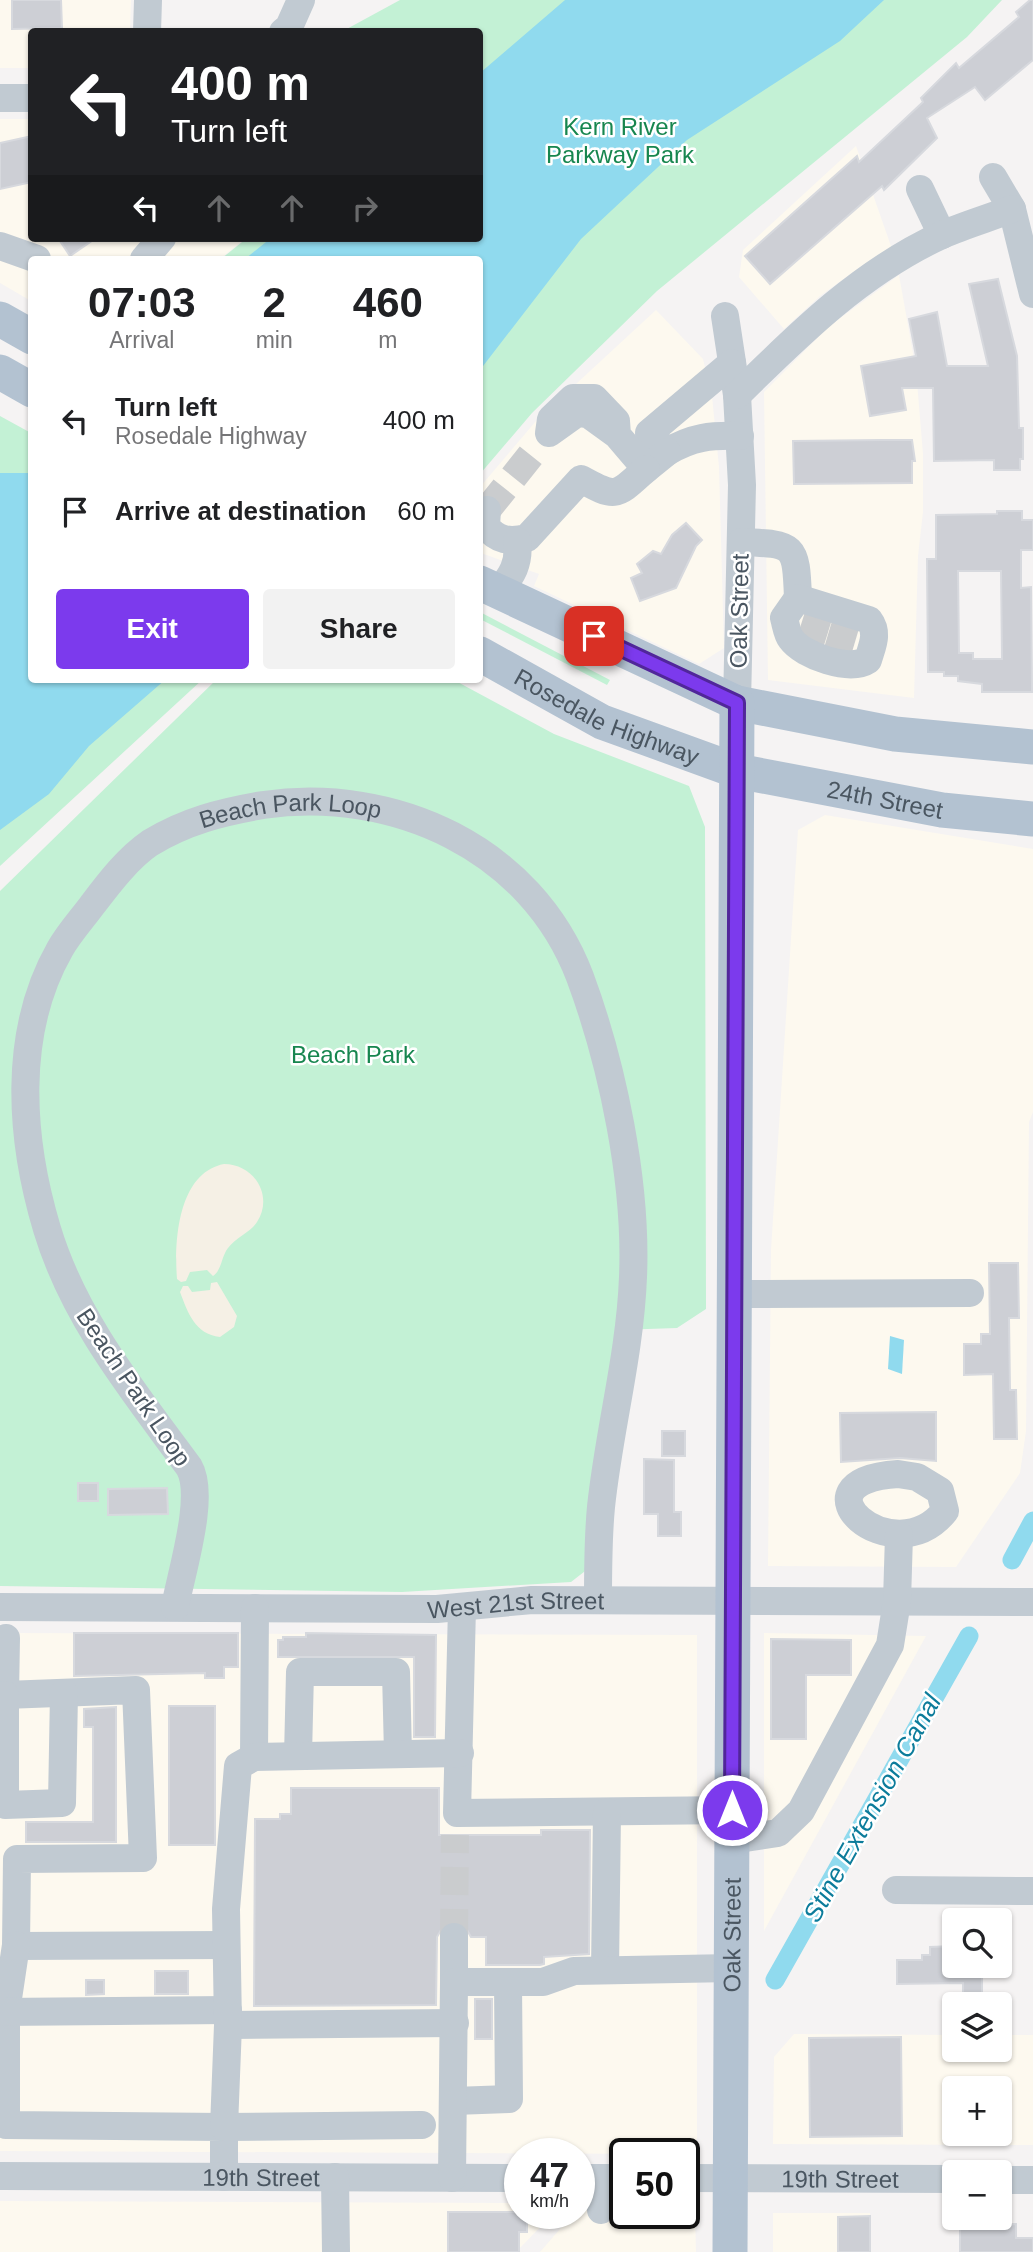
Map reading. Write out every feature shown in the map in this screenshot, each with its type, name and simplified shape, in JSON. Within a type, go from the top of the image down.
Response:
[{"type":"main road","points":[[0,319],[28,335]]},
{"type":"main road","points":[[0,372],[28,388]]},
{"type":"main road","points":[[489,588],[737,703],[895,734],[1033,747]]},
{"type":"main road","name":"Rosedale Highway","points":[[483,656],[602,722],[737,771]]},
{"type":"main road","name":"Oak Street","points":[[730,2252],[737,703]]},
{"type":"main road","name":"24th Street","points":[[737,771],[942,810],[1033,819]]},
{"type":"street","points":[[147,28],[148,0]]},
{"type":"street","points":[[288,28],[301,0]]},
{"type":"street","points":[[0,98],[28,98]]},
{"type":"street","points":[[993,177],[1012,209],[1033,294]]},
{"type":"street","points":[[920,188],[942,235]]},
{"type":"street","points":[[737,396],[825,310],[878,271],[942,235],[1012,209]]},
{"type":"street","points":[[147,256],[159,242]]},
{"type":"street","points":[[0,246],[28,256]]},
{"type":"street","name":"Oak Street","points":[[725,316],[740,436],[741,542],[737,703]]},
{"type":"street","points":[[657,460],[649,433],[732,363]]},
{"type":"street","points":[[542,442],[551,419],[573,398],[594,398],[616,421],[617,435],[657,460]]},
{"type":"street","points":[[487,510],[486,526],[492,534],[500,539],[517,541],[527,538],[581,479],[608,494],[620,493],[657,460],[687,440],[709,435],[740,436]]},
{"type":"street","points":[[489,588],[512,576],[517,563],[517,541]]},
{"type":"street","points":[[739,619],[806,609],[869,620],[874,627],[875,636],[868,660],[852,666],[836,655],[808,648],[790,638],[806,609],[796,559],[790,550],[776,543],[741,542]]},
{"type":"street","name":"Beach Park Loop","points":[[175,1608],[193,1508],[195,1481],[189,1467],[109,1359],[71,1293],[47,1229],[33,1167],[26,1102],[26,1051],[42,988],[61,947],[109,883],[146,846],[197,818],[284,802],[351,802],[415,816],[456,836],[484,855],[527,892],[560,936],[578,972],[597,1028],[632,1195],[633,1276],[624,1370],[602,1504],[598,1600]]},
{"type":"street","points":[[735,1294],[970,1293]]},
{"type":"street","points":[[462,1606],[456,1824],[607,1812],[732,1825],[778,1833],[801,1811],[890,1645],[897,1601],[899,1535]]},
{"type":"street","name":"West 21st Street","points":[[0,1607],[462,1606],[598,1600],[1033,1602]]},
{"type":"street","points":[[254,1757],[255,1608]]},
{"type":"street","points":[[6,1637],[5,1805],[62,1802],[64,1693]]},
{"type":"street","points":[[298,1756],[300,1672],[396,1672],[398,1754]]},
{"type":"street","points":[[5,1695],[136,1690],[143,1858],[17,1859],[16,1945],[3,2012],[6,2125],[422,2125]]},
{"type":"street","points":[[224,2177],[228,2017],[226,1909],[238,1766],[254,1757],[460,1753]]},
{"type":"street","points":[[605,1970],[607,1812]]},
{"type":"street","points":[[896,1890],[1033,1891]]},
{"type":"street","points":[[452,2178],[454,1937]]},
{"type":"street","points":[[16,1945],[226,1945]]},
{"type":"street","points":[[454,1982],[542,1982],[574,1971],[732,1968]]},
{"type":"street","points":[[454,2101],[509,2099],[508,1983]]},
{"type":"street","points":[[3,2012],[455,2023]]},
{"type":"street","name":"19th Street","points":[[0,2176],[504,2178]]},
{"type":"street","points":[[335,2177],[336,2252]]},
{"type":"street","points":[[601,2178],[601,2210]]},
{"type":"street","name":"19th Street","points":[[700,2178],[942,2179]]},
{"type":"street","points":[[1012,2180],[1033,2180]]},
{"type":"shaded area","points":[[0,0],[131,0],[130,28],[28,28],[28,68],[0,68]]},
{"type":"shaded area","points":[[0,119],[28,119],[28,242],[241,242],[224,256],[28,256],[28,299],[0,283]]},
{"type":"shaded area","points":[[856,146],[892,249],[863,265],[820,296],[784,329],[739,277],[743,250]]},
{"type":"shaded area","points":[[899,275],[916,370],[923,454],[923,512],[918,556],[914,698],[768,680],[764,392],[828,327]]},
{"type":"shaded area","points":[[656,310],[703,359],[712,396],[719,467],[724,648],[699,664],[534,586],[539,574],[483,554],[483,483],[536,421]]},
{"type":"shaded area","points":[[825,815],[1033,849],[1033,1112],[1029,1122],[1026,1431],[1020,1473],[956,1567],[768,1566],[771,1250],[798,830]]},
{"type":"shaded area","points":[[0,1633],[697,1635],[697,2138],[609,2138],[609,2154],[595,2154],[595,2138],[504,2138],[504,2153],[0,2151]]},
{"type":"shaded area","points":[[764,1633],[926,1636],[764,1931]]},
{"type":"shaded area","points":[[794,2034],[942,2035],[942,2062],[1012,2062],[1012,2035],[1033,2035],[1033,2145],[1012,2145],[1012,2076],[942,2076],[942,2145],[773,2144],[774,2057]]},
{"type":"shaded area","points":[[0,2201],[504,2203],[504,2229],[538,2229],[516,2252],[0,2252]]},
{"type":"shaded area","points":[[595,2201],[609,2202],[609,2229],[695,2229],[696,2252],[540,2252],[560,2229],[595,2229]]},
{"type":"shaded area","points":[[773,2213],[870,2213],[869,2252],[773,2252]]},
{"type":"green space","name":"Kern River Parkway Park","points":[[400,0],[1002,0],[967,37],[657,291],[532,413],[483,470],[483,256],[225,256],[242,242],[483,242],[483,28],[349,28]]},
{"type":"green space","points":[[0,416],[28,431],[28,683],[199,683],[0,866]]},
{"type":"green space","points":[[483,614],[610,680],[607,685],[483,621]]},
{"type":"green space","name":"Beach Park","points":[[213,683],[459,683],[554,734],[689,786],[705,827],[706,1309],[677,1328],[618,1330],[589,1568],[571,1582],[402,1592],[0,1586],[0,891]]},
{"type":"sand","points":[[224,1164],[235,1165],[252,1175],[262,1192],[262,1212],[254,1226],[228,1248],[213,1276],[207,1270],[190,1272],[186,1281],[181,1282],[177,1279],[176,1264],[178,1228],[188,1194],[197,1180],[209,1170]]},
{"type":"sand","points":[[217,1282],[237,1316],[234,1327],[220,1337],[198,1327],[180,1292],[183,1286],[188,1286],[192,1292],[210,1290],[211,1283]]},
{"type":"water","points":[[565,0],[884,0],[840,41],[687,140],[581,239],[483,366],[483,256],[249,256],[266,242],[483,242],[483,70]]},
{"type":"water","points":[[0,473],[28,473],[28,683],[161,683],[89,746],[49,794],[0,830]]},
{"type":"water","points":[[890,1336],[904,1340],[902,1374],[888,1369]]},
{"type":"building","points":[[12,0],[61,0],[62,28],[12,29]]},
{"type":"building","points":[[1033,0],[1033,60],[985,100],[975,87],[927,118],[937,138],[884,190],[882,186],[770,284],[745,256],[857,156],[859,162],[923,102],[921,98],[956,63],[959,68],[1019,17],[1016,12]]},
{"type":"building","points":[[28,137],[28,183],[0,189],[0,143]]},
{"type":"building","points":[[61,242],[90,242],[70,256]]},
{"type":"building","points":[[998,279],[1017,356],[1019,428],[1023,428],[1023,459],[1020,459],[1020,470],[994,470],[994,460],[934,461],[933,388],[902,388],[906,410],[870,416],[861,366],[916,356],[909,319],[937,312],[947,366],[988,366],[969,284]]},
{"type":"building","points":[[912,440],[915,461],[912,461],[912,483],[794,484],[793,441]]},
{"type":"building","points":[[997,511],[1022,511],[1022,520],[1033,520],[1033,550],[1021,550],[1021,588],[1031,587],[1032,692],[982,692],[982,684],[958,681],[958,676],[944,676],[944,672],[928,672],[927,559],[936,559],[936,515],[997,514]],"holes":[[[958,571],[1001,571],[1002,659],[973,659],[973,653],[959,653]]]},
{"type":"building","points":[[686,523],[702,540],[696,546],[676,588],[640,601],[631,578],[642,573],[637,564],[653,551],[661,554],[672,535]]},
{"type":"building","points":[[989,1263],[1018,1263],[1019,1318],[1009,1318],[1010,1390],[1016,1390],[1017,1439],[994,1439],[993,1374],[964,1375],[964,1344],[981,1344],[981,1334],[990,1334]]},
{"type":"building","points":[[936,1412],[936,1461],[900,1458],[841,1462],[840,1413]]},
{"type":"building","points":[[662,1431],[685,1431],[685,1456],[662,1456]]},
{"type":"building","points":[[644,1459],[674,1460],[674,1512],[681,1512],[681,1536],[658,1536],[658,1514],[644,1514]]},
{"type":"building","points":[[78,1483],[98,1483],[98,1501],[78,1501]]},
{"type":"building","points":[[167,1488],[168,1514],[108,1515],[108,1489]]},
{"type":"building","points":[[74,1633],[238,1633],[238,1667],[224,1667],[224,1678],[205,1678],[205,1673],[74,1676]]},
{"type":"building","points":[[306,1633],[436,1635],[435,1737],[414,1737],[414,1657],[278,1657],[278,1640],[283,1640],[283,1637],[306,1637]]},
{"type":"building","points":[[771,1639],[851,1640],[851,1675],[806,1675],[806,1739],[771,1739]]},
{"type":"building","points":[[169,1706],[215,1706],[215,1845],[169,1845]]},
{"type":"building","points":[[116,1707],[116,1842],[26,1842],[26,1822],[93,1822],[93,1727],[84,1727],[84,1709]]},
{"type":"building","points":[[291,1788],[439,1788],[439,1835],[541,1835],[541,1830],[590,1830],[589,1954],[544,1957],[544,1964],[540,1965],[486,1965],[486,1937],[471,1937],[463,1923],[453,1920],[445,1923],[437,1937],[436,2005],[254,2006],[255,1819],[280,1819],[280,1814],[291,1814]]},
{"type":"building","points":[[942,1946],[942,1978],[982,1978],[982,1992],[963,1992],[963,1983],[897,1984],[897,1960],[922,1960],[922,1955],[930,1955],[930,1947]]},
{"type":"building","points":[[155,1971],[188,1971],[188,1994],[155,1994]]},
{"type":"building","points":[[86,1980],[104,1980],[104,1994],[86,1995]]},
{"type":"building","points":[[475,1999],[492,1999],[492,2039],[475,2039]]},
{"type":"building","points":[[901,2037],[902,2136],[810,2137],[809,2038]]},
{"type":"building","points":[[448,2212],[504,2212],[504,2229],[527,2229],[527,2232],[519,2232],[519,2252],[448,2252]]},
{"type":"building","points":[[870,2216],[870,2252],[838,2252],[838,2217]]},
{"type":"building","points":[[1012,2224],[1016,2224],[1016,2238],[1033,2238],[1033,2252],[960,2252],[960,2230],[1012,2230]]},
{"type":"waterway","points":[[1012,1560],[1033,1521]]},
{"type":"waterway","name":"Stine Extension Canal","points":[[775,1980],[969,1636]]},
{"type":"tunnel","points":[[487,510],[535,450]]},
{"type":"tunnel","points":[[810,643],[819,614]]},
{"type":"tunnel","points":[[838,650],[846,623]]},
{"type":"tunnel","points":[[454,1937],[455,1835]]},
{"type":"route","points":[[594,636],[737,703],[732,1810]]}]
